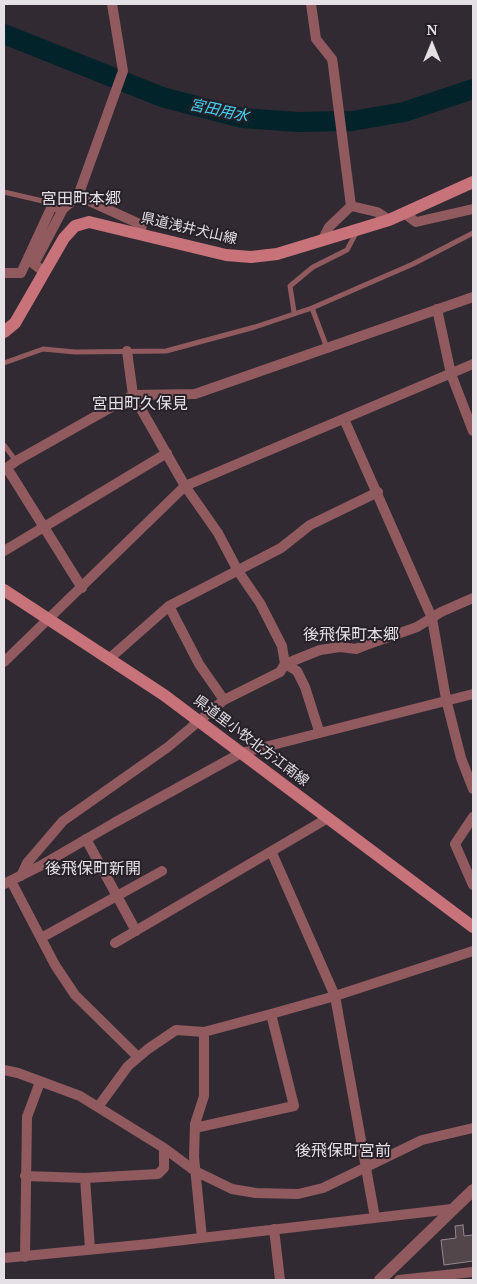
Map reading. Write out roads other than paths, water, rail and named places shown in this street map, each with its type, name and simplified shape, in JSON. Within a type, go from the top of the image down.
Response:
[{"type":"main road","name":"県道浅井犬山線","points":[[4,332],[14,323],[64,238],[75,226],[89,222],[226,255],[277,254],[389,220],[473,182]]},
{"type":"main road","name":"県道里小牧北方江南線","points":[[4,590],[110,658],[201,722],[473,927]]},
{"type":"street","points":[[44,272],[34,264],[63,209],[78,196],[122,74],[124,66],[112,4]]},
{"type":"street","points":[[311,4],[316,39],[332,59],[351,206]]},
{"type":"street","points":[[78,196],[142,225],[140,233]]},
{"type":"street","points":[[4,273],[21,273],[52,206],[63,209]]},
{"type":"street","points":[[351,206],[377,212],[389,220]]},
{"type":"street","points":[[322,241],[329,228],[351,206]]},
{"type":"street","points":[[404,213],[416,222],[473,209]]},
{"type":"street","points":[[82,588],[6,469],[16,461],[133,395],[195,394],[473,297]]},
{"type":"street","points":[[436,309],[452,374],[473,431]]},
{"type":"street","points":[[127,351],[133,395],[185,486],[218,533],[238,571],[269,620],[282,646],[285,664]]},
{"type":"street","points":[[4,662],[185,486],[473,364]]},
{"type":"street","points":[[344,419],[378,492],[432,618],[446,700],[461,758],[473,788]]},
{"type":"street","points":[[4,551],[167,453]]},
{"type":"street","points":[[110,658],[169,606],[281,548],[310,525],[378,492]]},
{"type":"street","points":[[22,876],[27,863],[63,821],[201,722],[224,700],[280,672],[285,664],[320,650],[356,649],[417,628],[432,618],[473,598]]},
{"type":"street","points":[[169,606],[199,664],[224,700]]},
{"type":"street","points":[[285,664],[297,671],[319,731]]},
{"type":"street","points":[[138,1057],[74,995],[7,883],[241,752],[473,694]]},
{"type":"street","points":[[473,817],[455,844],[473,885]]},
{"type":"street","points":[[115,943],[272,853],[328,818]]},
{"type":"street","points":[[86,839],[136,930]]},
{"type":"street","points":[[272,853],[335,996],[375,1218]]},
{"type":"street","points":[[41,938],[162,871]]},
{"type":"street","points":[[98,1107],[113,1084],[138,1057],[176,1030],[204,1032],[335,996],[473,951]]},
{"type":"street","points":[[195,1128],[294,1106],[271,1014]]},
{"type":"street","points":[[202,1238],[195,1171],[195,1128],[204,1096],[204,1032]]},
{"type":"street","points":[[4,1070],[18,1073],[80,1096],[164,1148],[195,1171],[232,1189],[273,1195],[290,1195],[323,1188],[422,1140],[473,1128]]},
{"type":"street","points":[[25,1257],[27,1117],[40,1082]]},
{"type":"street","points":[[25,1176],[85,1178],[158,1174],[164,1168],[164,1148]]},
{"type":"street","points":[[85,1178],[90,1249]]},
{"type":"street","points":[[380,1280],[473,1190]]},
{"type":"street","points":[[4,1258],[202,1238],[452,1209]]},
{"type":"street","points":[[274,1229],[280,1280]]},
{"type":"street","points":[[399,1280],[473,1272]]},
{"type":"lane","points":[[4,192],[47,202],[52,206]]},
{"type":"lane","points":[[294,312],[290,286],[313,267],[347,250],[357,230]]},
{"type":"lane","points":[[4,364],[43,350],[75,352],[166,351],[255,327],[294,312],[312,308],[413,264],[473,233]]},
{"type":"lane","points":[[312,308],[327,348]]},
{"type":"lane","points":[[4,445],[16,461]]},
{"type":"waterway","name":"宮田用水","points":[[4,34],[162,97],[242,118],[298,122],[352,121],[404,112],[473,89]]},
{"type":"district","name":"宮田町本郷","points":[[81,199]]},
{"type":"district","name":"宮田町久保見","points":[[140,404]]},
{"type":"district","name":"後飛保町本郷","points":[[351,635]]},
{"type":"district","name":"後飛保町新開","points":[[93,869]]},
{"type":"district","name":"後飛保町宮前","points":[[343,1151]]}]
